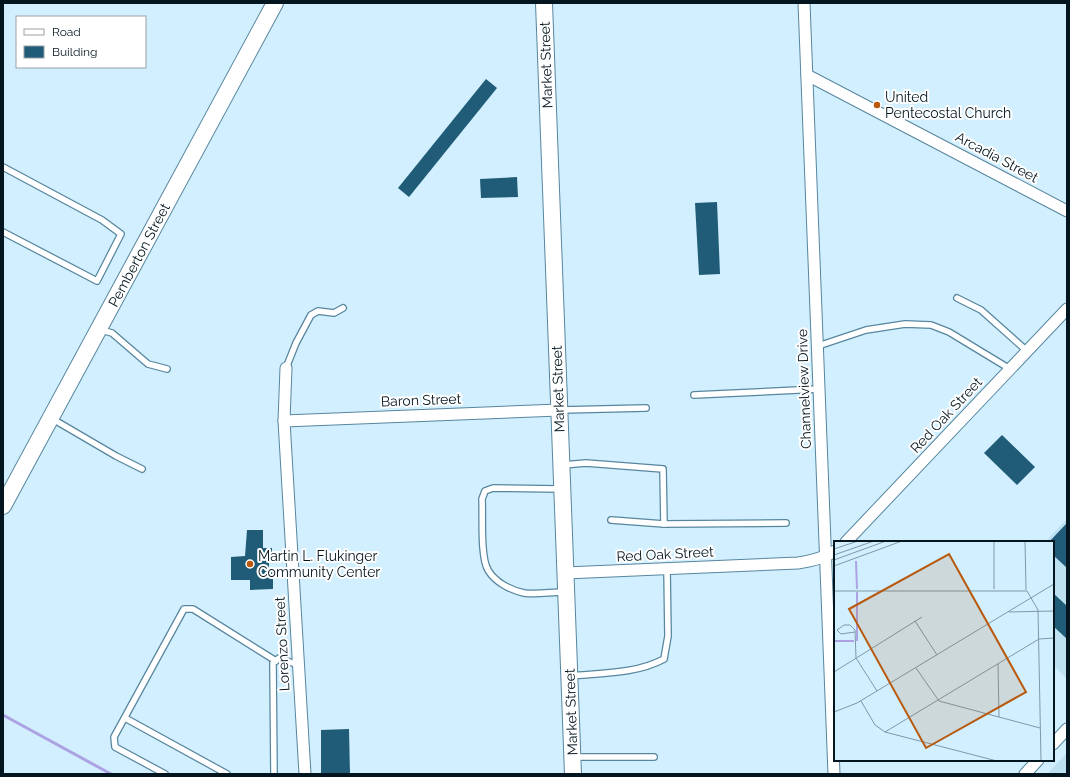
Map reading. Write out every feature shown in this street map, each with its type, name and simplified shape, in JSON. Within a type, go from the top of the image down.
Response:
[{"type":"street","name":"Pemberton Street","points":[[4,502],[51,418],[274,3]]},
{"type":"street","name":"Market Street","points":[[544,3],[573,774]]},
{"type":"street","name":"Channelview Drive","points":[[804,3],[819,389],[830,554],[834,774]]},
{"type":"street","name":"Arcadia Street","points":[[807,75],[1067,211]]},
{"type":"street","name":"Red Oak Street","points":[[847,541],[1067,309]]},
{"type":"street","name":"Lorenzo Street","points":[[286,368],[284,421],[305,774]]},
{"type":"street","name":"Baron Street","points":[[284,421],[559,410]]},
{"type":"street","name":"Red Oak Street","points":[[565,573],[798,563],[810,561],[830,554]]},
{"type":"street","points":[[1054,743],[1067,729]]},
{"type":"street","points":[[1025,774],[1037,761]]},
{"type":"lane","points":[[3,167],[102,220],[121,234],[97,280],[3,232]]},
{"type":"lane","points":[[957,298],[981,310],[1027,351]]},
{"type":"lane","points":[[286,368],[296,343],[311,315],[318,311],[334,313],[343,308]]},
{"type":"lane","points":[[818,346],[866,330],[905,324],[931,325],[949,332],[1010,369]]},
{"type":"lane","points":[[99,329],[112,332],[148,364],[168,369]]},
{"type":"lane","points":[[694,396],[819,389]]},
{"type":"lane","points":[[559,410],[646,408]]},
{"type":"lane","points":[[51,418],[116,456],[142,469]]},
{"type":"lane","points":[[561,465],[586,463],[663,469],[664,524]]},
{"type":"lane","points":[[562,490],[493,488],[485,491],[482,499],[484,556],[488,570],[501,584],[512,590],[525,593],[566,592]]},
{"type":"lane","points":[[611,520],[664,524],[786,523]]},
{"type":"lane","points":[[569,676],[619,672],[655,664],[664,659],[668,636],[667,569]]},
{"type":"lane","points":[[166,774],[115,747],[114,737],[184,609],[193,609],[276,661]]},
{"type":"lane","points":[[274,774],[273,663],[279,658],[298,665]]},
{"type":"lane","points":[[125,718],[227,774]]},
{"type":"lane","points":[[572,757],[654,757]]},
{"type":"shaded area","points":[[1067,519],[1067,679],[1054,666],[1054,541],[1046,541]]},
{"type":"shaded area","points":[[1067,753],[1067,774],[1047,774]]},
{"type":"building","points":[[486,79],[497,88],[409,197],[398,188]]},
{"type":"building","points":[[517,177],[518,197],[481,198],[480,179]]},
{"type":"building","points":[[717,202],[720,274],[699,275],[695,203]]},
{"type":"building","points":[[1002,435],[1035,467],[1017,485],[984,453]]},
{"type":"building","points":[[1067,524],[1067,568],[1054,556],[1054,541],[1050,541]]},
{"type":"building","name":"Martin L. Flukinger Community Center","points":[[247,530],[263,530],[263,548],[272,548],[272,555],[269,555],[269,572],[273,572],[273,589],[250,590],[250,580],[231,580],[231,557],[245,556]]},
{"type":"building","points":[[1054,594],[1067,606],[1067,639],[1054,627]]},
{"type":"building","points":[[349,729],[350,774],[321,774],[321,730]]},
{"type":"waterway","points":[[3,715],[111,774]]},
{"type":"place","name":"United Pentecostal Church","points":[[877,105]]},
{"type":"place","name":"Martin L. Flukinger Community Center","points":[[250,564]]}]
